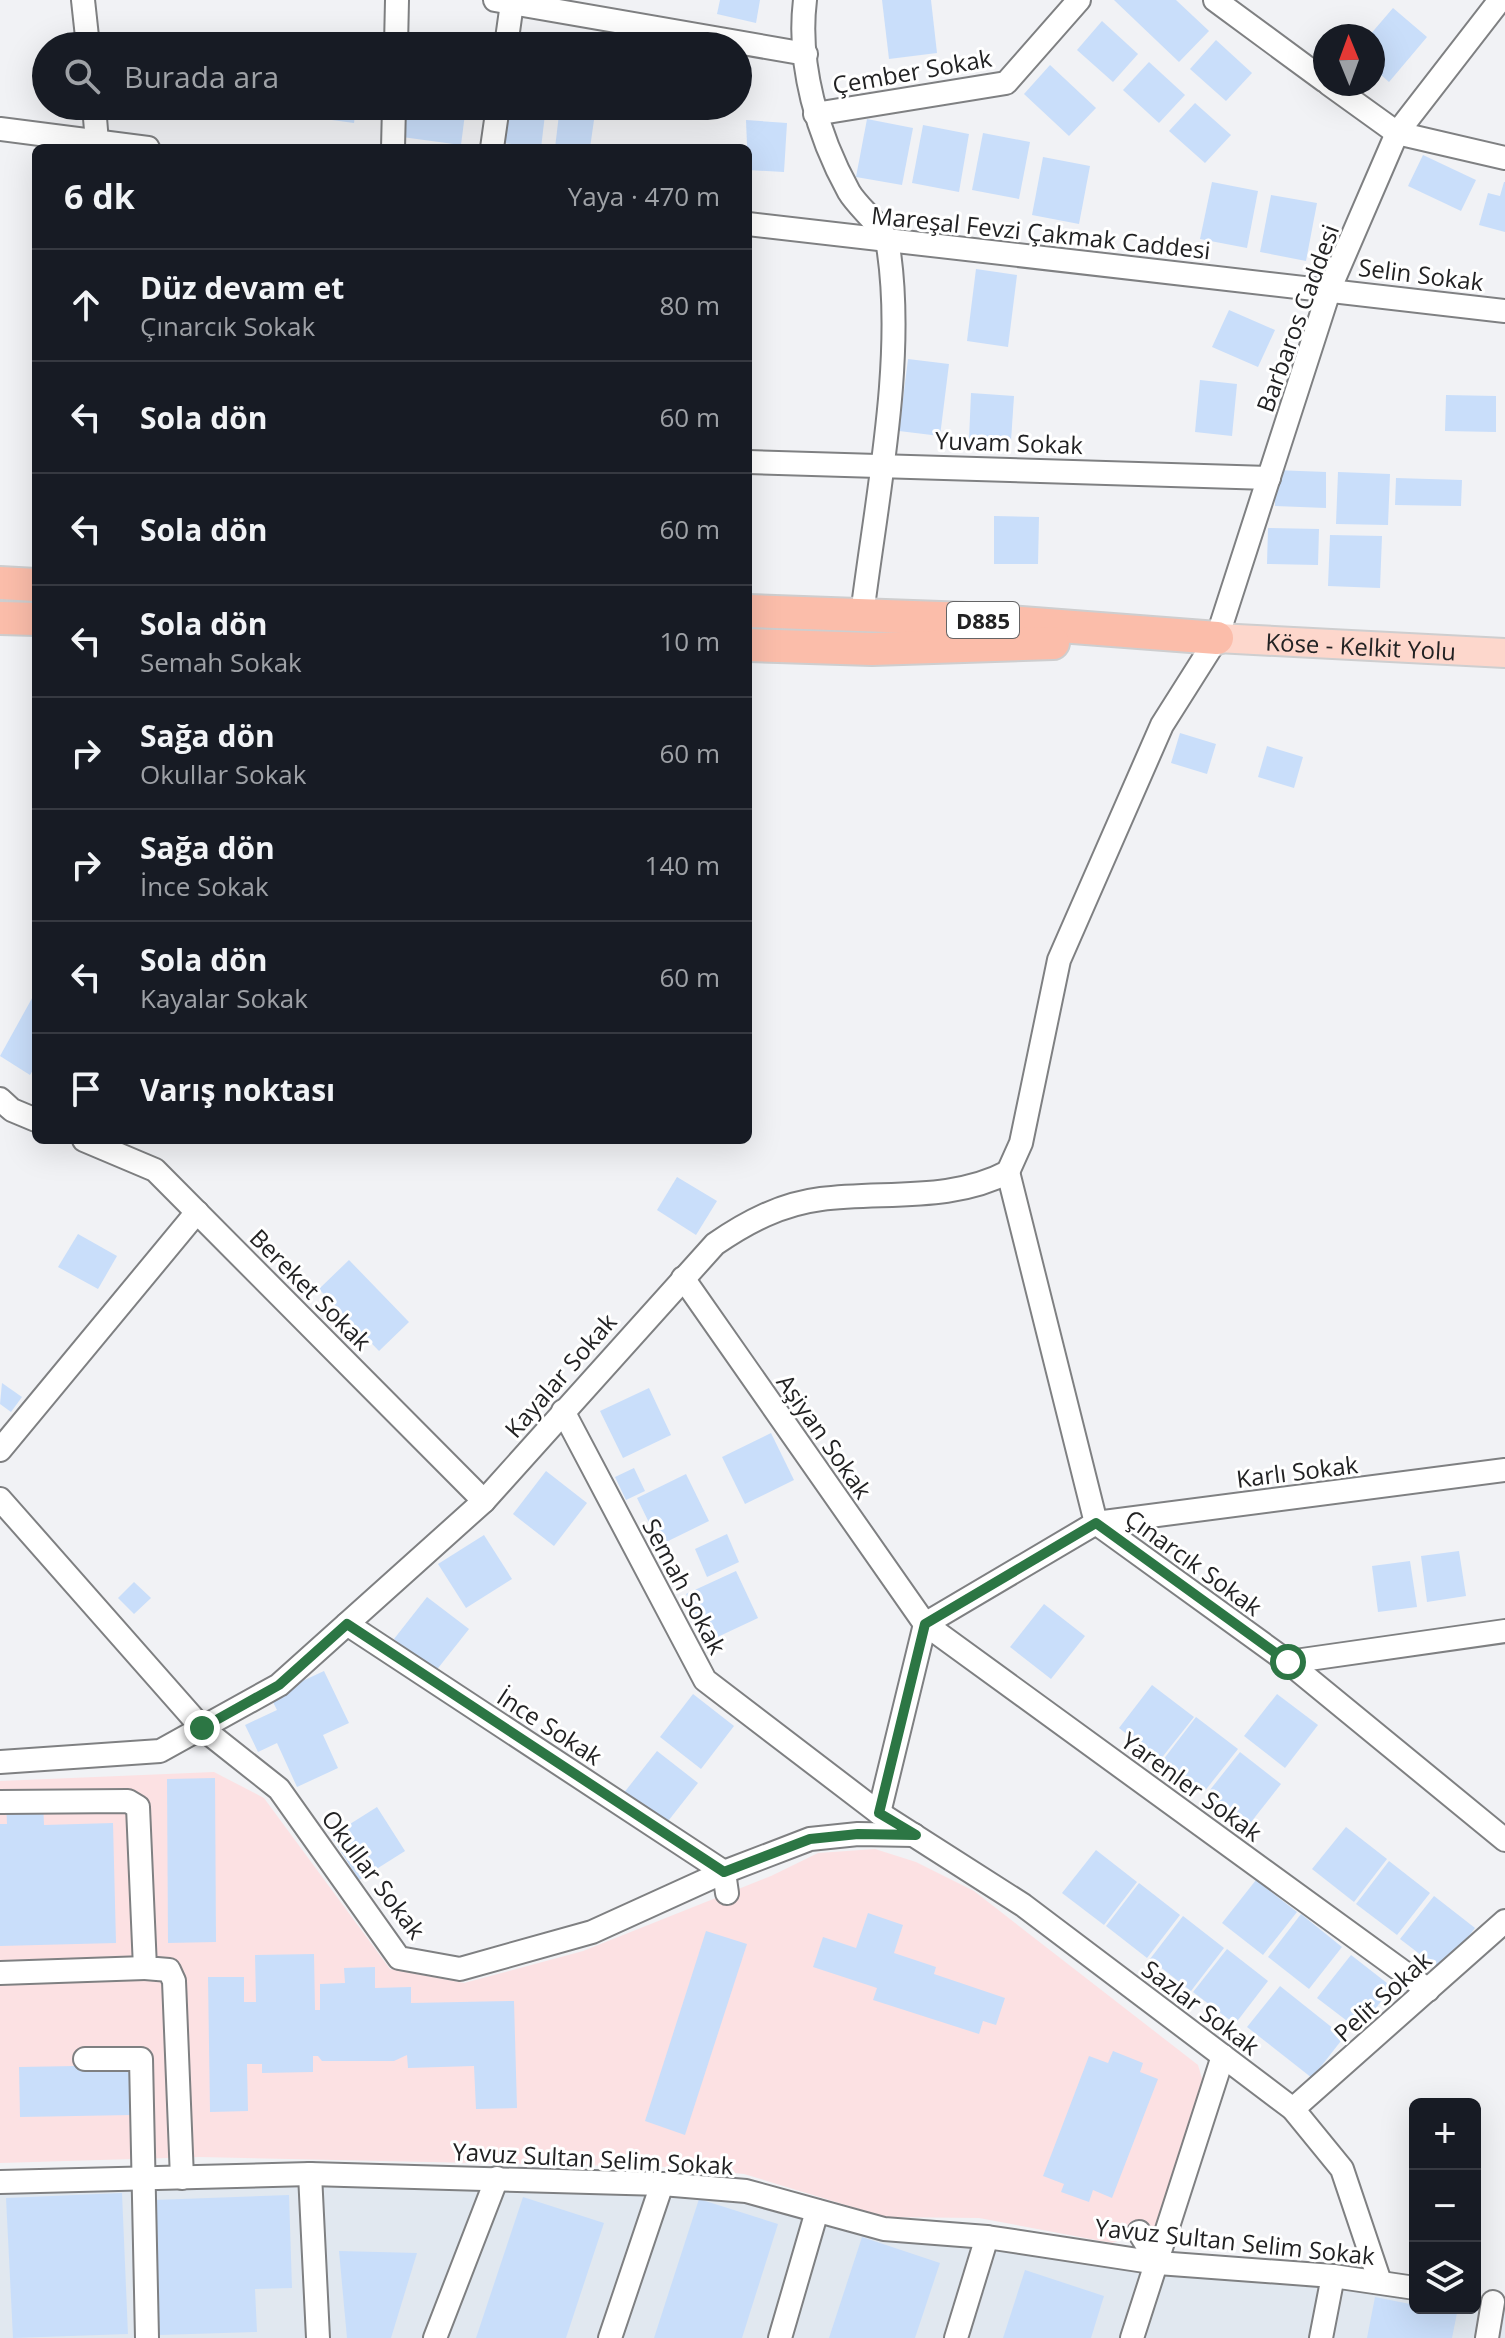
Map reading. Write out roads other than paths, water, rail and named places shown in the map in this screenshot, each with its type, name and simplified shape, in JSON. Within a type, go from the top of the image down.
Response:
[{"type":"highway","points":[[0,583],[32,585]]},
{"type":"highway","name":"D885","points":[[752,611],[862,615],[1217,638]]},
{"type":"highway","points":[[0,618],[32,619]]},
{"type":"highway","name":"D885","points":[[752,645],[872,649],[1217,638]]},
{"type":"main road","name":"Köse - Kelkit Yolu","points":[[1217,638],[1505,653]]},
{"type":"street","points":[[83,0],[86,32]]},
{"type":"street","points":[[396,32],[397,0]]},
{"type":"street","points":[[805,0],[802,22],[815,114],[850,194],[888,242],[894,346],[862,615]]},
{"type":"street","name":"Çember Sokak","points":[[815,114],[1006,83],[1079,0]]},
{"type":"street","points":[[1215,0],[1313,72]]},
{"type":"street","name":"Barbaros Caddesi","points":[[1008,1172],[1021,1143],[1059,960],[1162,725],[1217,638],[1330,288],[1397,133],[1500,0]]},
{"type":"street","points":[[505,32],[503,2],[678,32]]},
{"type":"street","points":[[752,45],[806,54]]},
{"type":"street","points":[[1346,96],[1397,133],[1505,158]]},
{"type":"street","points":[[95,120],[97,142]]},
{"type":"street","points":[[393,144],[394,120]]},
{"type":"street","points":[[493,144],[496,120]]},
{"type":"street","points":[[0,129],[114,144]]},
{"type":"street","name":"Mareşal Fevzi Çakmak Caddesi","points":[[752,225],[888,242],[1330,288]]},
{"type":"street","name":"Selin Sokak","points":[[1330,288],[1505,311]]},
{"type":"street","name":"Yuvam Sokak","points":[[752,462],[1269,478]]},
{"type":"street","points":[[0,1099],[12,1110],[32,1118]]},
{"type":"street","name":"Bereket Sokak","points":[[93,1144],[155,1170],[484,1501]]},
{"type":"street","name":"Kayalar Sokak","points":[[202,1728],[279,1685],[484,1501],[715,1244],[754,1218],[819,1199],[982,1185],[1008,1172]]},
{"type":"street","name":"Çınarcık Sokak","points":[[1008,1172],[1096,1523],[1288,1662],[1505,1840]]},
{"type":"street","points":[[0,1450],[197,1212]]},
{"type":"street","name":"Aşiyan Sokak","points":[[683,1278],[925,1624]]},
{"type":"street","name":"Semah Sokak","points":[[563,1411],[705,1680],[879,1813],[916,1835]]},
{"type":"street","name":"Karlı Sokak","points":[[1096,1523],[1505,1470]]},
{"type":"street","name":"Okullar Sokak","points":[[0,1499],[202,1728],[279,1789],[328,1872],[399,1958],[460,1969],[592,1932],[726,1883],[810,1839],[858,1834],[916,1835]]},
{"type":"street","points":[[879,1813],[925,1624],[1096,1523]]},
{"type":"street","name":"İnce Sokak","points":[[347,1624],[726,1883]]},
{"type":"street","name":"Yarenler Sokak","points":[[925,1624],[1428,1990]]},
{"type":"street","points":[[1288,1662],[1505,1631]]},
{"type":"street","points":[[0,1762],[160,1751],[202,1728]]},
{"type":"street","points":[[0,1802],[135,1802],[141,1814],[145,1968]]},
{"type":"street","name":"Sazlar Sokak","points":[[916,1835],[1042,1932],[1223,2056],[1293,2109],[1342,2169],[1380,2282]]},
{"type":"street","name":"Pelit Sokak","points":[[1293,2109],[1505,1921]]},
{"type":"street","points":[[0,1973],[145,1968],[169,1970],[174,1981],[182,2178]]},
{"type":"street","points":[[1132,2338],[1223,2056]]},
{"type":"street","points":[[85,2059],[141,2059],[141,2178],[147,2338]]},
{"type":"street","name":"Yavuz Sultan Selim Sokak","points":[[0,2182],[49,2171],[182,2178],[214,2167],[310,2174],[370,2168],[497,2178],[524,2171],[746,2191],[884,2229],[987,2237],[1158,2263],[1333,2276],[1409,2287]]},
{"type":"street","points":[[310,2174],[318,2338]]},
{"type":"street","points":[[435,2338],[497,2178]]},
{"type":"street","points":[[610,2338],[662,2184]]},
{"type":"street","points":[[780,2338],[817,2211]]},
{"type":"street","points":[[1139,2232],[1158,2263]]},
{"type":"street","points":[[956,2338],[987,2237]]},
{"type":"street","points":[[1321,2338],[1333,2276]]},
{"type":"street","points":[[1487,2338],[1491,2303]]}]
